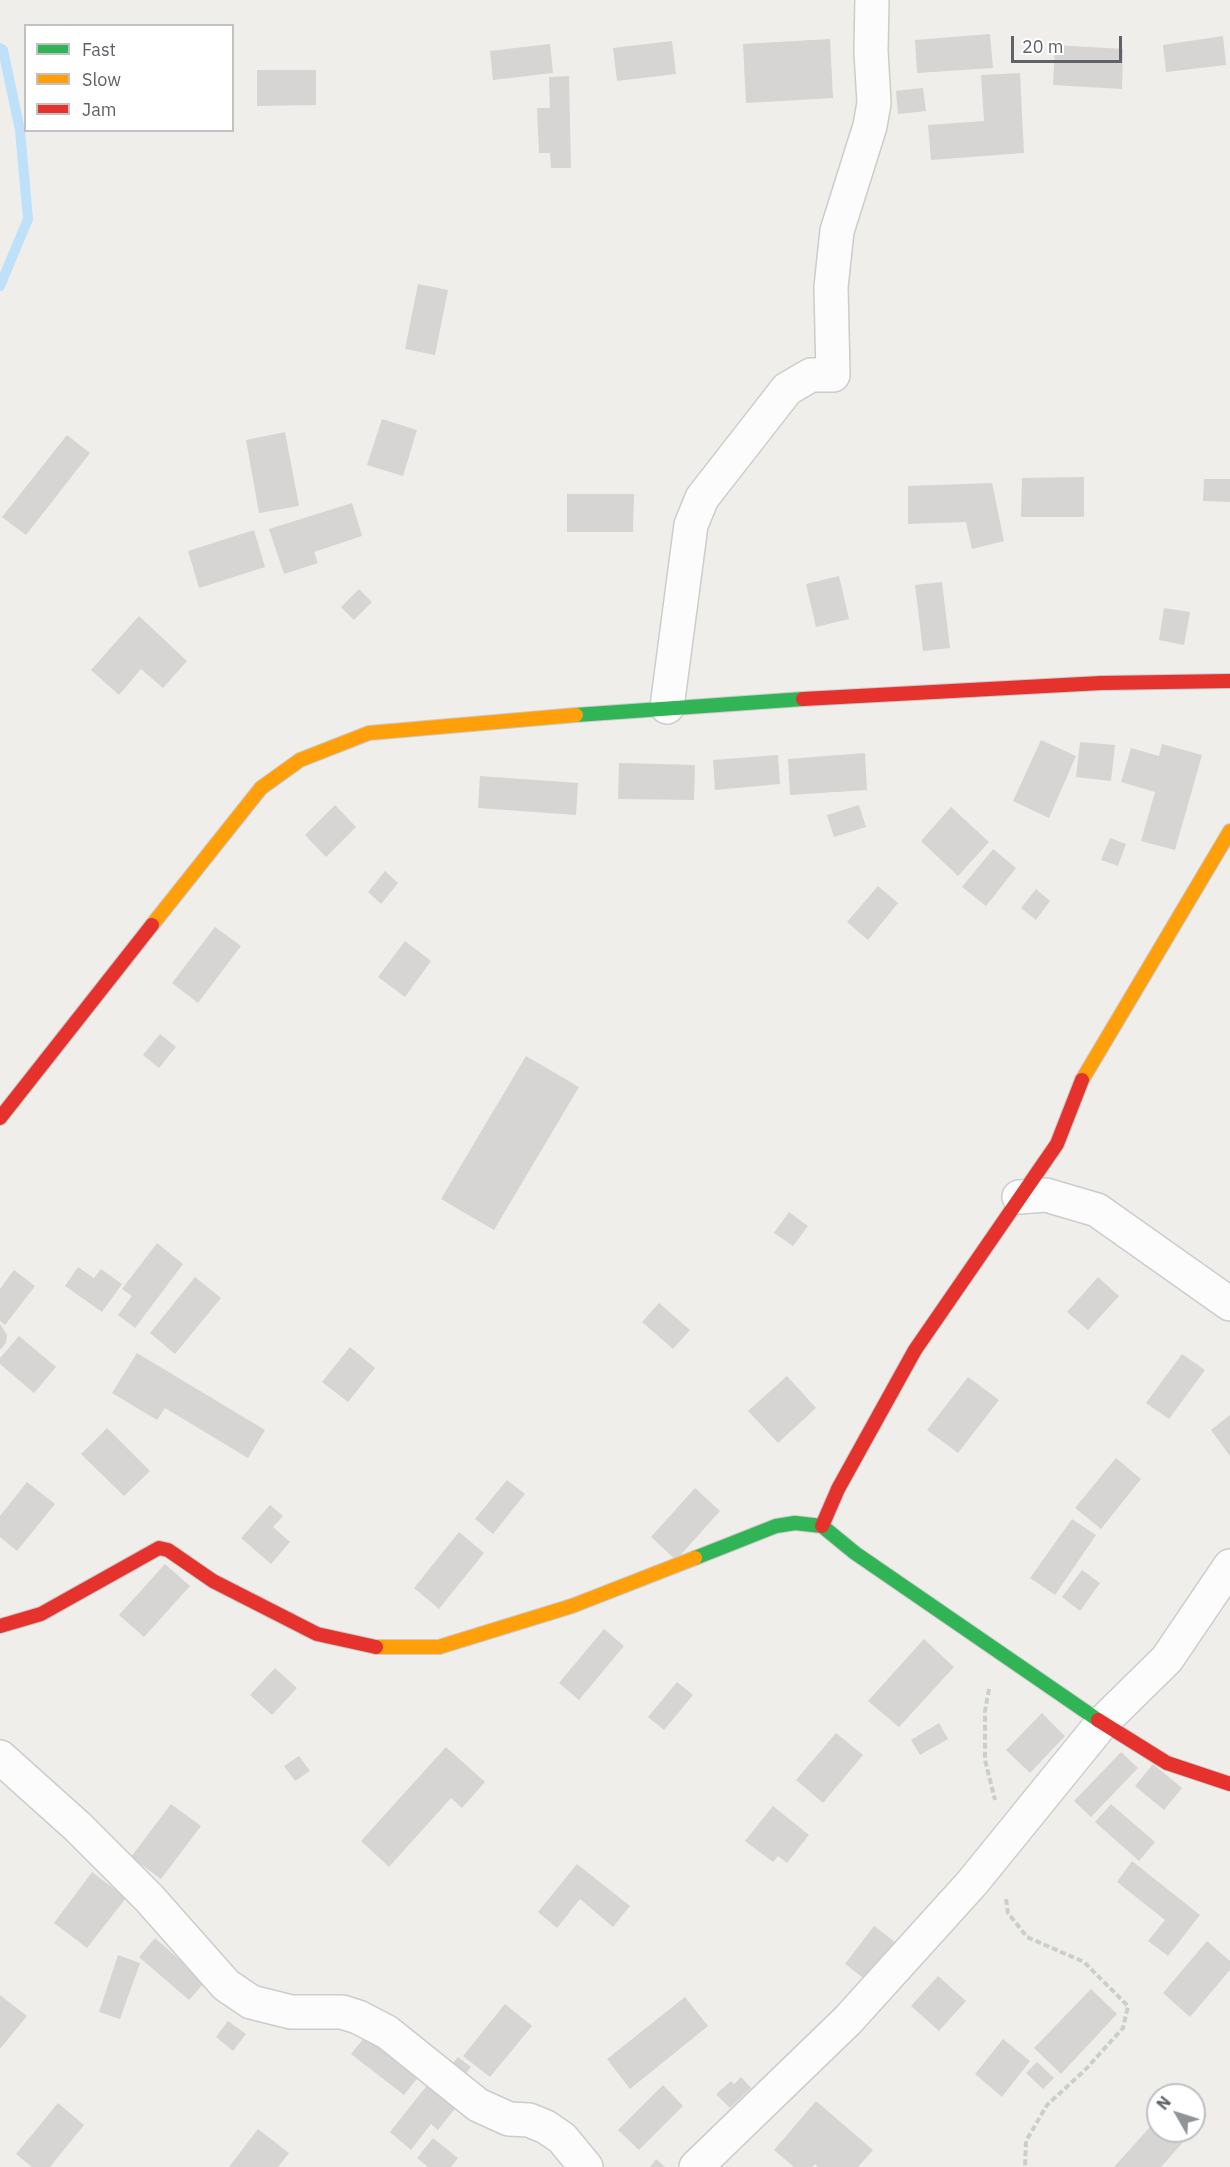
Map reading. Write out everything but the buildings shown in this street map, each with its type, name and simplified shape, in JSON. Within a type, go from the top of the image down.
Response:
[{"type":"street","points":[[667,707],[691,525],[702,498],[787,389],[811,375],[833,375],[831,287],[837,231],[870,126],[874,103],[871,51],[872,0]]},
{"type":"street","points":[[0,1118],[261,788],[300,760],[369,733],[667,707],[1101,683],[1230,681]]},
{"type":"street","points":[[822,1526],[838,1489],[915,1350],[1057,1144],[1084,1076],[1230,831]]},
{"type":"street","points":[[1019,1197],[1046,1195],[1097,1210],[1230,1304]]},
{"type":"street","points":[[0,1626],[41,1614],[159,1548],[168,1550],[213,1581],[316,1634],[383,1649],[439,1647],[572,1606],[776,1527],[795,1523],[822,1526],[855,1553],[1102,1723],[1167,1763],[1197,1775],[1230,1784]]},
{"type":"street","points":[[696,2167],[848,2020],[972,1883],[1102,1723],[1167,1659],[1230,1566]]},
{"type":"street","points":[[0,1757],[78,1827],[234,1990],[252,2002],[291,2012],[302,2014],[342,2012],[358,2017],[387,2032],[478,2105],[509,2120],[529,2120],[546,2127],[562,2138],[586,2167]]},
{"type":"path","points":[[988,1645],[993,1664],[985,1711],[985,1760],[1006,1841],[1005,1880],[1008,1913],[1027,1937],[1084,1962],[1128,2006],[1123,2028],[1085,2070],[1047,2105],[1026,2141],[1025,2167]]},
{"type":"waterway","points":[[0,48],[3,50],[20,130],[28,219],[0,286]]},
{"type":"traffic: fast","points":[[576,715],[803,699]]},
{"type":"traffic: fast","points":[[695,1558],[776,1526],[795,1523],[822,1526],[855,1553],[1098,1720]]},
{"type":"traffic: slow","points":[[152,925],[261,788],[300,760],[369,733],[576,715]]},
{"type":"traffic: slow","points":[[1082,1080],[1230,831]]},
{"type":"traffic: slow","points":[[376,1647],[439,1647],[572,1606],[695,1558]]},
{"type":"traffic: jam","points":[[803,699],[1101,683],[1230,681]]},
{"type":"traffic: jam","points":[[0,1118],[152,925]]},
{"type":"traffic: jam","points":[[822,1526],[838,1489],[915,1350],[1057,1144],[1082,1080]]},
{"type":"traffic: jam","points":[[0,1626],[41,1614],[159,1548],[168,1550],[213,1581],[317,1634],[376,1647]]},
{"type":"traffic: jam","points":[[1098,1720],[1167,1763],[1230,1784]]}]
